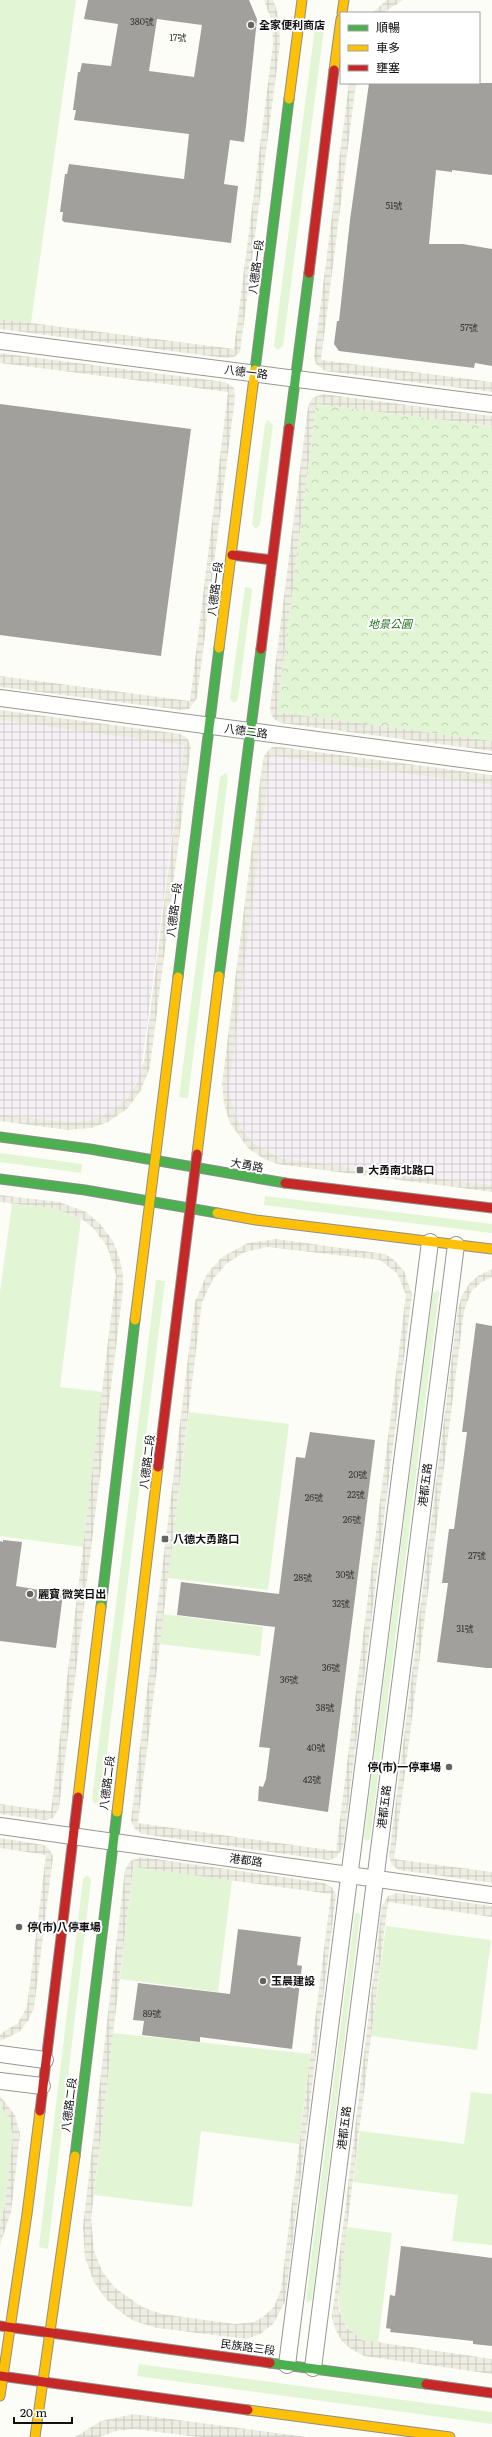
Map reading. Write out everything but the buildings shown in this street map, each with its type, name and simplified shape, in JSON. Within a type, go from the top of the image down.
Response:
[{"type":"street","name":"八德路一段","points":[[150,1201],[302,0]]},
{"type":"street","points":[[342,12],[344,0]]},
{"type":"street","points":[[195,1168],[340,27]]},
{"type":"street","name":"八德一路","points":[[0,341],[492,404]]},
{"type":"street","points":[[232,555],[272,560]]},
{"type":"street","name":"八德二路","points":[[0,698],[492,763]]},
{"type":"street","name":"大勇路","points":[[0,1137],[90,1149],[261,1180],[492,1208]]},
{"type":"street","name":"八德路二段","points":[[35,2437],[67,2224],[112,1842],[195,1168]]},
{"type":"street","points":[[0,1178],[85,1190],[256,1220],[492,1249]]},
{"type":"street","points":[[0,2396],[1,2376],[10,2327],[42,2086],[150,1201]]},
{"type":"street","points":[[287,2365],[430,1242]]},
{"type":"street","name":"港都五路","points":[[313,2368],[456,1245]]},
{"type":"street","name":"港都路","points":[[0,1826],[492,1894]]},
{"type":"street","points":[[0,2054],[45,2060]]},
{"type":"street","points":[[0,2081],[42,2086]]},
{"type":"street","name":"民族路三段","points":[[0,2326],[492,2393]]},
{"type":"street","points":[[1,2376],[450,2437]]},
{"type":"shaded area","points":[[264,0],[273,0],[275,5],[279,19],[280,44],[240,352],[234,357],[225,358],[0,329],[0,319],[234,349],[273,44],[272,22]]},
{"type":"shaded area","points":[[387,0],[403,0],[385,12],[373,12]]},
{"type":"shaded area","points":[[349,84],[356,84],[321,360],[492,382],[492,392],[325,371],[316,364],[314,356]]},
{"type":"shaded area","points":[[0,353],[225,382],[234,388],[235,398],[197,698],[189,709],[181,710],[0,687],[0,676],[190,701],[228,392],[0,363]]},
{"type":"shaded area","points":[[323,394],[492,416],[492,426],[316,404],[277,712],[492,741],[492,751],[281,723],[274,719],[271,714],[270,707],[308,407],[312,398]]},
{"type":"shaded area","points":[[0,710],[181,734],[187,738],[191,746],[150,1067],[141,1090],[127,1109],[108,1122],[91,1128],[68,1130],[0,1121],[0,1114],[67,1122],[86,1121],[102,1116],[116,1107],[127,1098],[136,1084],[144,1061],[184,745],[0,720]]},
{"type":"shaded area","points":[[0,720],[184,744],[141,1072],[131,1093],[119,1105],[102,1116],[86,1121],[67,1122],[0,1114]]},
{"type":"shaded area","points":[[272,747],[492,775],[492,785],[271,756],[230,1081],[230,1096],[236,1117],[243,1130],[255,1144],[282,1158],[492,1185],[492,1192],[277,1164],[264,1159],[248,1148],[230,1123],[224,1104],[222,1084],[263,759],[265,754]]},
{"type":"shaded area","points":[[271,756],[492,785],[492,1185],[283,1158],[255,1144],[242,1128],[236,1117],[231,1105],[229,1085]]},
{"type":"shaded area","points":[[0,1195],[59,1202],[86,1212],[101,1225],[113,1241],[120,1260],[123,1275],[123,1290],[59,1808],[53,1818],[45,1820],[0,1814],[0,1804],[51,1811],[116,1276],[107,1246],[93,1228],[82,1219],[56,1209],[0,1202]]},
{"type":"shaded area","points":[[276,1239],[385,1254],[394,1260],[404,1271],[412,1294],[343,1847],[337,1857],[328,1860],[142,1834],[135,1829],[131,1820],[195,1302],[207,1274],[222,1257],[248,1243]],"holes":[[[267,1247],[380,1260],[397,1273],[406,1295],[336,1851],[138,1823],[202,1302],[213,1279],[227,1263],[245,1252]]]},
{"type":"shaded area","points":[[492,1269],[492,1277],[480,1283],[471,1292],[464,1311],[394,1859],[492,1872],[492,1883],[399,1870],[392,1865],[389,1856],[458,1309],[462,1295],[470,1283],[478,1276]]},
{"type":"shaded area","points":[[0,1838],[44,1845],[50,1850],[53,1857],[34,2008],[28,2021],[19,2032],[0,2041],[0,2034],[18,2023],[27,2007],[46,1855],[0,1848]]},
{"type":"shaded area","points":[[142,1857],[324,1883],[332,1887],[336,1895],[285,2302],[273,2324],[260,2334],[247,2339],[157,2328],[134,2321],[119,2311],[105,2298],[94,2282],[85,2258],[83,2226],[125,1870],[130,1861]],"holes":[[[133,1867],[331,1894],[281,2289],[274,2307],[263,2317],[254,2322],[235,2324],[162,2314],[142,2307],[114,2287],[102,2271],[94,2251],[91,2218]]]},
{"type":"shaded area","points":[[397,1893],[492,1906],[492,1917],[388,1902],[338,2299],[339,2311],[347,2328],[363,2340],[492,2359],[492,2374],[364,2356],[351,2349],[342,2341],[335,2329],[332,2317],[382,1906],[388,1896]]},
{"type":"shaded area","points":[[0,2096],[15,2115],[20,2134],[11,2212],[0,2245],[0,2223],[5,2205],[13,2136],[9,2118],[0,2105]]},
{"type":"shaded area","points":[[134,2414],[307,2437],[198,2437],[135,2429],[116,2431],[99,2437],[75,2437],[101,2421]]},
{"type":"green space","points":[[0,0],[76,0],[31,323],[0,319]]},
{"type":"green space","points":[[316,19],[325,20],[283,346],[277,350],[274,346]]},
{"type":"green space","name":"地景公園","points":[[316,404],[492,426],[492,741],[277,712]]},
{"type":"green space","points":[[268,420],[273,425],[260,525],[256,529],[252,524],[265,424]]},
{"type":"green space","points":[[245,587],[251,588],[252,591],[238,699],[236,702],[232,702],[230,698]]},
{"type":"green space","points":[[226,773],[228,778],[188,1098],[179,1097],[220,777]]},
{"type":"green space","points":[[0,1153],[82,1164],[81,1173],[0,1162]]},
{"type":"green space","points":[[265,1196],[492,1224],[492,1233],[264,1205]]},
{"type":"green space","points":[[12,1204],[56,1209],[81,1219],[60,1387],[103,1392],[83,1547],[0,1536],[0,1292]]},
{"type":"green space","points":[[156,1280],[165,1281],[101,1800],[95,1804],[92,1799]]},
{"type":"green space","points":[[438,1290],[439,1293],[370,1839],[366,1841],[364,1838],[433,1293]]},
{"type":"green space","points":[[189,1412],[289,1424],[268,1590],[168,1578]]},
{"type":"green space","points":[[163,1614],[263,1627],[260,1656],[160,1644]]},
{"type":"green space","points":[[133,1867],[232,1880],[218,1992],[120,1979]]},
{"type":"green space","points":[[87,1875],[91,1880],[48,2249],[39,2247],[83,1879]]},
{"type":"green space","points":[[355,1913],[359,1913],[360,1916],[312,2300],[307,2303],[306,2299]]},
{"type":"green space","points":[[386,1926],[491,1940],[477,2050],[371,2036]]},
{"type":"green space","points":[[113,2033],[311,2054],[299,2144],[201,2131],[192,2207],[94,2195]]},
{"type":"green space","points":[[471,2092],[492,2094],[492,2245],[452,2241],[458,2195],[353,2182],[360,2131],[464,2144]]},
{"type":"green space","points":[[0,2105],[9,2117],[12,2126],[13,2146],[10,2174],[0,2223]]},
{"type":"green space","points":[[347,2227],[392,2233],[378,2343],[360,2337],[348,2327],[341,2314],[338,2297],[339,2280]]},
{"type":"green space","points":[[139,2364],[492,2412],[492,2424],[137,2376]]},
{"type":"traffic: fast","points":[[255,370],[289,99]]},
{"type":"traffic: fast","points":[[289,428],[309,273]]},
{"type":"traffic: fast","points":[[178,977],[219,648]]},
{"type":"traffic: fast","points":[[219,976],[261,649]]},
{"type":"traffic: fast","points":[[0,1137],[90,1149],[285,1183]]},
{"type":"traffic: fast","points":[[0,1179],[85,1190],[217,1213]]},
{"type":"traffic: fast","points":[[101,1607],[135,1320]]},
{"type":"traffic: fast","points":[[75,2156],[117,1812]]},
{"type":"traffic: fast","points":[[270,2363],[426,2384]]},
{"type":"traffic: slow","points":[[289,99],[302,0]]},
{"type":"traffic: slow","points":[[342,12],[344,0]]},
{"type":"traffic: slow","points":[[334,70],[340,26]]},
{"type":"traffic: slow","points":[[219,648],[255,370]]},
{"type":"traffic: slow","points":[[197,1154],[219,976]]},
{"type":"traffic: slow","points":[[135,1320],[178,977]]},
{"type":"traffic: slow","points":[[217,1213],[256,1220],[492,1249]]},
{"type":"traffic: slow","points":[[117,1812],[158,1467]]},
{"type":"traffic: slow","points":[[78,1797],[101,1607]]},
{"type":"traffic: slow","points":[[0,2396],[27,2214],[40,2111]]},
{"type":"traffic: slow","points":[[35,2437],[75,2156]]},
{"type":"traffic: slow","points":[[248,2410],[450,2437]]},
{"type":"traffic: jam","points":[[309,273],[334,70]]},
{"type":"traffic: jam","points":[[261,649],[289,428]]},
{"type":"traffic: jam","points":[[232,555],[272,560]]},
{"type":"traffic: jam","points":[[158,1467],[197,1154]]},
{"type":"traffic: jam","points":[[285,1183],[492,1208]]},
{"type":"traffic: jam","points":[[40,2111],[78,1797]]},
{"type":"traffic: jam","points":[[0,2326],[270,2363]]},
{"type":"traffic: jam","points":[[0,2376],[248,2410]]},
{"type":"traffic: jam","points":[[426,2384],[492,2393]]},
{"type":"place","name":"全家便利商店","points":[[251,25]]},
{"type":"place","name":"大勇南北路口","points":[[360,1170]]},
{"type":"place","name":"八德大勇路口","points":[[165,1539]]},
{"type":"place","name":"麗寶 微笑日出","points":[[30,1594]]},
{"type":"place","name":"停(市)一停車場","points":[[449,1767]]},
{"type":"place","name":"停(市)八停車場","points":[[19,1927]]},
{"type":"place","name":"玉晨建設","points":[[263,1981]]}]
